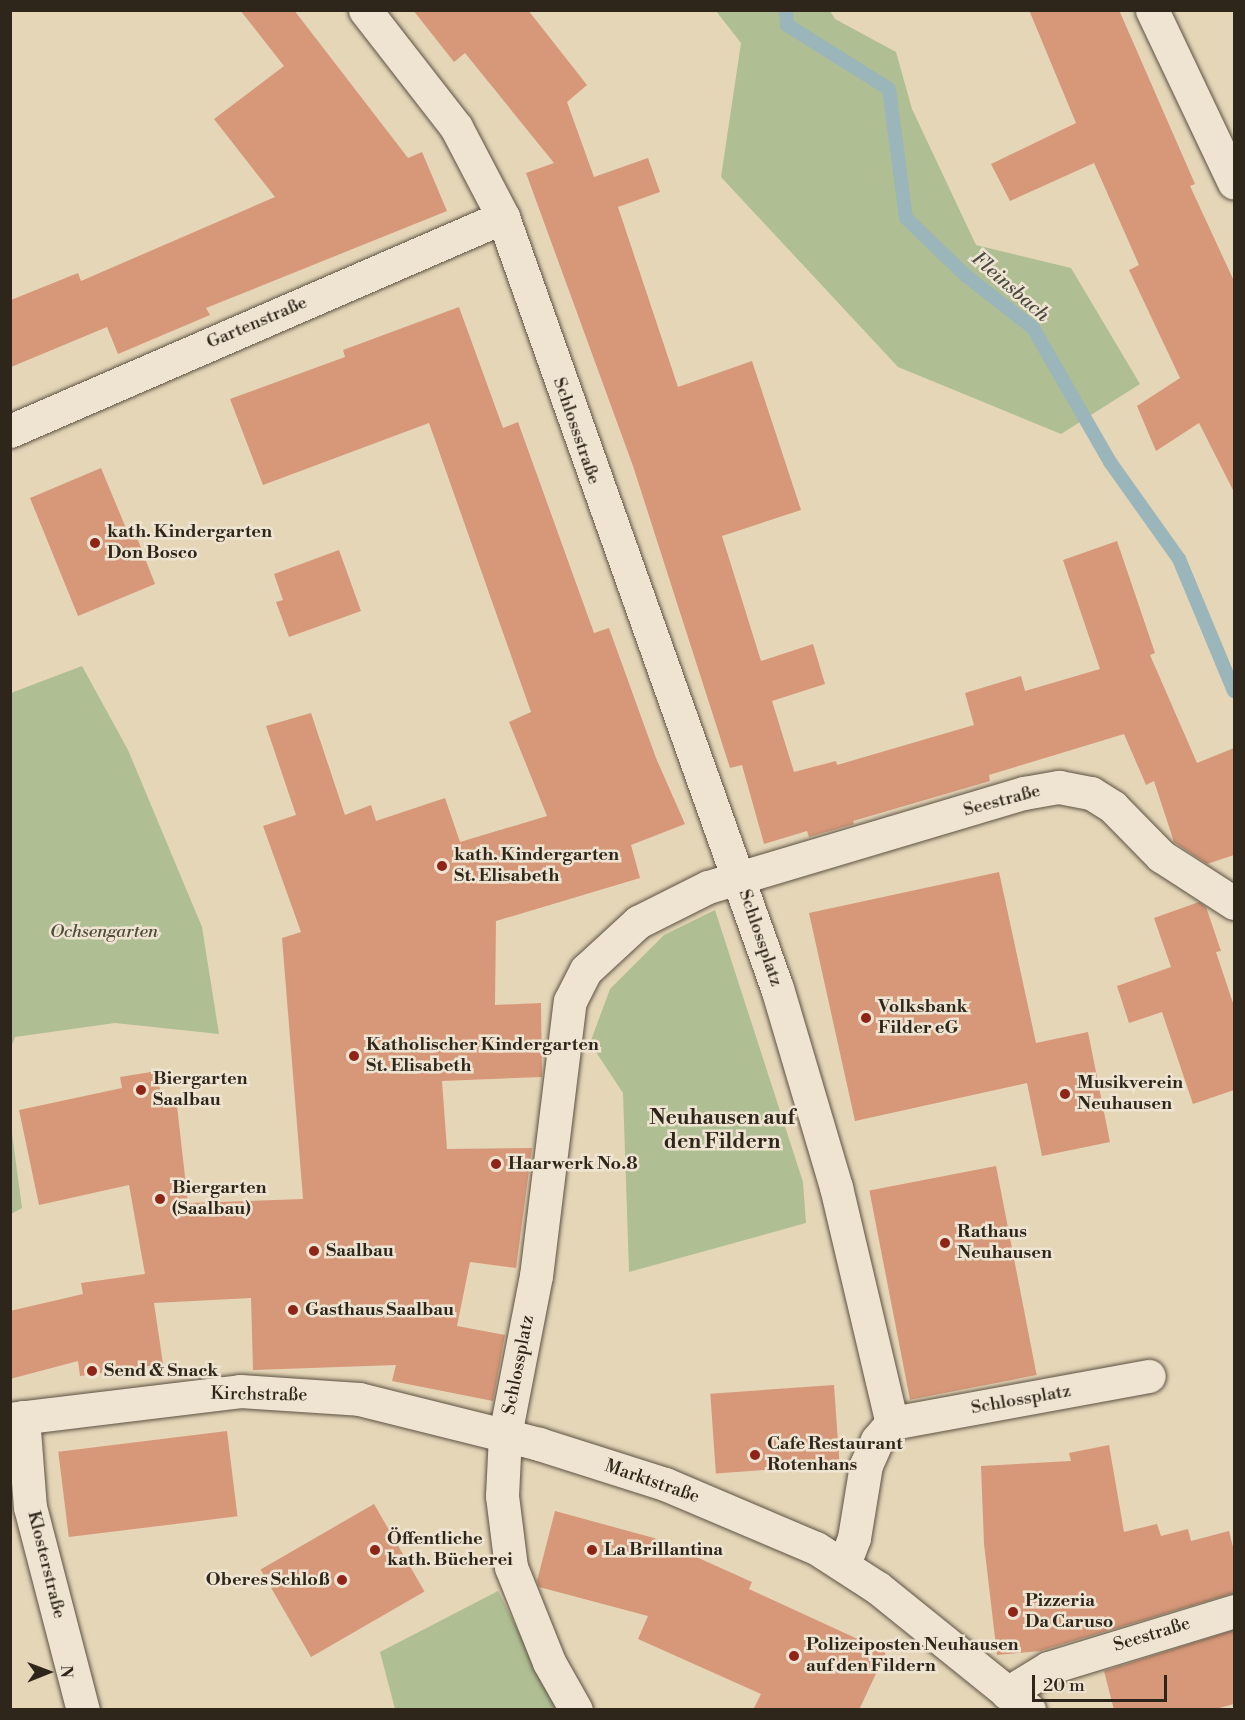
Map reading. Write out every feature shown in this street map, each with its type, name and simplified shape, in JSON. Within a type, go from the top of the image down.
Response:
[{"type":"street","name":"Schlossstraße","points":[[365,10],[456,127],[503,217],[600,498],[739,877]]},
{"type":"street","points":[[1152,10],[1234,183]]},
{"type":"street","name":"Gartenstraße","points":[[10,430],[503,217]]},
{"type":"street","name":"Seestraße","points":[[739,877],[1024,793],[1059,787],[1091,793],[1113,807],[1161,856],[1234,903]]},
{"type":"street","name":"Schlossplatz","points":[[505,1435],[536,1276],[570,1001],[585,970],[638,922],[708,887],[739,877],[824,1144],[892,1423],[1149,1376]]},
{"type":"street","name":"Kirchstraße","points":[[17,1418],[240,1392],[359,1399],[505,1435]]},
{"type":"street","name":"Klosterstraße","points":[[17,1418],[30,1507],[83,1710]]},
{"type":"street","points":[[844,1564],[854,1538],[866,1465],[877,1440],[892,1423]]},
{"type":"street","points":[[505,1435],[502,1497],[511,1567],[549,1662],[576,1710]]},
{"type":"street","name":"Marktstraße","points":[[505,1435],[665,1484],[785,1533],[844,1564],[1018,1701]]},
{"type":"street","name":"Seestraße","points":[[1018,1701],[1048,1668],[1234,1611]]},
{"type":"green space","points":[[716,11],[830,11],[835,19],[896,52],[912,109],[976,245],[1071,268],[1140,384],[1061,434],[898,367],[721,177],[741,43]]},
{"type":"green space","name":"Ochsengarten","points":[[82,666],[128,750],[202,927],[219,1034],[115,1023],[15,1037],[11,1048],[11,693]]},
{"type":"green space","points":[[715,910],[803,1182],[806,1223],[629,1272],[623,1093],[590,1043],[610,989],[664,935]]},
{"type":"green space","points":[[11,1126],[22,1208],[10,1214]]},
{"type":"green space","points":[[498,1591],[558,1709],[395,1709],[380,1652]]},
{"type":"building","points":[[240,10],[294,10],[408,158],[422,152],[447,211],[206,308],[210,315],[118,354],[107,327],[11,367],[11,300],[78,273],[81,281],[275,197],[214,119],[284,66]]},
{"type":"building","points":[[413,10],[528,10],[587,85],[567,102],[594,177],[648,158],[660,192],[618,207],[678,387],[752,361],[801,510],[722,536],[761,661],[813,644],[825,684],[772,701],[794,772],[836,761],[837,765],[974,725],[965,693],[1021,676],[1025,691],[1100,669],[1063,560],[1117,541],[1155,653],[1150,655],[1197,763],[1234,748],[1234,855],[1207,864],[1174,842],[1154,781],[1146,785],[1124,734],[989,775],[990,781],[853,821],[854,824],[809,837],[807,831],[764,844],[742,765],[730,768],[633,466],[526,173],[554,163],[465,53],[454,62]]},
{"type":"building","points":[[1029,10],[1119,10],[1195,184],[1190,186],[1234,281],[1234,492],[1199,423],[1156,451],[1137,406],[1180,378],[1129,270],[1139,265],[1094,163],[1010,201],[991,164],[1076,123]]},
{"type":"building","points":[[459,307],[503,428],[518,422],[594,633],[609,628],[656,758],[685,824],[631,845],[640,878],[496,921],[495,1005],[541,1003],[542,1077],[442,1081],[447,1149],[532,1148],[516,1268],[470,1262],[457,1326],[505,1335],[493,1401],[392,1381],[396,1365],[253,1370],[251,1298],[154,1303],[163,1364],[80,1376],[78,1361],[10,1379],[10,1311],[83,1294],[81,1283],[145,1274],[129,1185],[39,1205],[19,1110],[122,1088],[120,1077],[157,1071],[163,1108],[177,1106],[188,1203],[303,1199],[282,938],[301,932],[263,826],[296,815],[266,726],[311,713],[345,815],[371,805],[376,821],[445,798],[460,842],[547,816],[509,722],[531,712],[429,423],[263,485],[230,399],[345,357],[343,350]]},
{"type":"building","points":[[101,468],[128,533],[134,530],[155,584],[78,616],[30,498]]},
{"type":"building","points":[[339,550],[361,611],[289,637],[276,602],[283,600],[274,574]]},
{"type":"building","points":[[999,872],[1036,1043],[1088,1032],[1110,1142],[1042,1156],[1027,1083],[855,1121],[809,913]]},
{"type":"building","points":[[1199,902],[1206,907],[1221,951],[1216,952],[1234,1006],[1234,1090],[1193,1104],[1162,1012],[1129,1023],[1117,986],[1171,967],[1154,918]]},
{"type":"building","name":"Rathaus Neuhausen","points":[[996,1166],[1037,1375],[910,1400],[869,1191]]},
{"type":"building","points":[[834,1385],[840,1465],[716,1473],[710,1394]]},
{"type":"building","points":[[227,1431],[237,1516],[69,1537],[58,1452]]},
{"type":"building","points":[[1109,1445],[1124,1532],[1157,1524],[1161,1536],[1188,1529],[1191,1541],[1229,1531],[1234,1551],[1234,1593],[1040,1651],[997,1655],[984,1544],[981,1466],[1071,1461],[1069,1453]]},
{"type":"building","name":"Oberes Schloß","points":[[374,1504],[424,1591],[311,1657],[261,1570]]},
{"type":"building","points":[[555,1511],[654,1538],[752,1582],[749,1589],[886,1652],[859,1710],[753,1710],[761,1694],[638,1639],[648,1616],[539,1587],[537,1581]]},
{"type":"building","points":[[1234,1630],[1234,1704],[1212,1710],[1114,1710],[1104,1671]]},
{"type":"waterway","name":"Fleinsbach","points":[[786,10],[787,25],[889,89],[906,218],[965,275],[1033,328],[1110,462],[1179,559],[1234,691]]},
{"type":"place","name":"kath. Kindergarten Don Bosco","points":[[95,543]]},
{"type":"place","name":"kath. Kindergarten St. Elisabeth","points":[[442,866]]},
{"type":"place","name":"Volksbank Filder eG","points":[[866,1018]]},
{"type":"place","name":"Katholischer Kindergarten St. Elisabeth","points":[[354,1056]]},
{"type":"place","name":"Biergarten Saalbau","points":[[141,1090]]},
{"type":"place","name":"Musikverein Neuhausen","points":[[1065,1094]]},
{"type":"place","name":"Haarwerk No.8","points":[[496,1164]]},
{"type":"place","name":"Biergarten (Saalbau)","points":[[160,1199]]},
{"type":"place","name":"Rathaus Neuhausen","points":[[945,1243]]},
{"type":"place","name":"Saalbau","points":[[314,1251]]},
{"type":"place","name":"Gasthaus Saalbau","points":[[293,1310]]},
{"type":"place","name":"Send & Snack","points":[[92,1371]]},
{"type":"place","name":"Cafe Restaurant Rotenhans","points":[[755,1455]]},
{"type":"place","name":"Öffentliche kath. Bücherei","points":[[375,1550]]},
{"type":"place","name":"La Brillantina","points":[[592,1550]]},
{"type":"place","name":"Oberes Schloß","points":[[342,1580]]},
{"type":"place","name":"Pizzeria Da Caruso","points":[[1013,1612]]},
{"type":"place","name":"Polizeiposten Neuhausen auf den Fildern","points":[[794,1656]]},
{"type":"district","name":"Neuhausen auf den Fildern","points":[[722,1130]]}]
